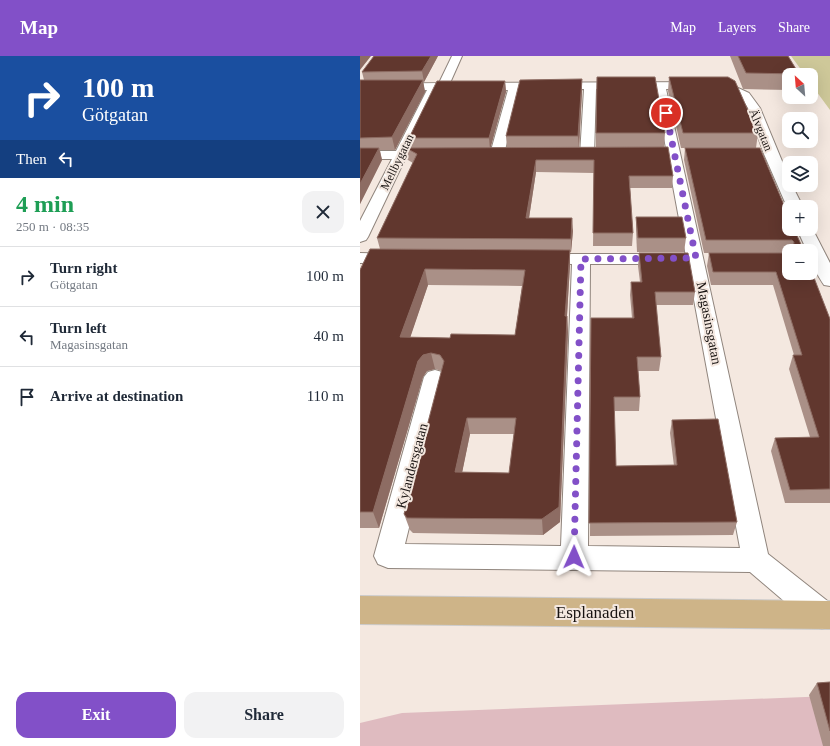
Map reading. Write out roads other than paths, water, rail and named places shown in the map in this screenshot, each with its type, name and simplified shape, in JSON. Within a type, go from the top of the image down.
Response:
[{"type":"main road","name":"Esplanaden","points":[[368,614],[826,615]]},
{"type":"street","name":"Mellbygatan","points":[[360,237],[401,155],[457,56]]},
{"type":"street","name":"Älvgatan","points":[[660,86],[726,85],[745,95],[754,108],[771,154],[792,200]]},
{"type":"street","points":[[497,154],[515,86]]},
{"type":"street","points":[[587,154],[590,86]]},
{"type":"street","points":[[360,87],[660,86]]},
{"type":"street","name":"Magasinsgatan","points":[[660,86],[674,154],[704,259],[756,560]]},
{"type":"street","points":[[360,155],[453,154]]},
{"type":"street","points":[[483,154],[512,154]]},
{"type":"street","points":[[572,154],[603,154]]},
{"type":"street","points":[[756,154],[771,154]]},
{"type":"street","points":[[360,258],[416,258]]},
{"type":"street","points":[[525,259],[704,259]]},
{"type":"street","points":[[581,259],[574,557],[756,560],[826,615]]},
{"type":"street","points":[[818,264],[830,281]]},
{"type":"street","name":"Kylandersgatan","points":[[435,377],[388,556],[574,557]]}]
